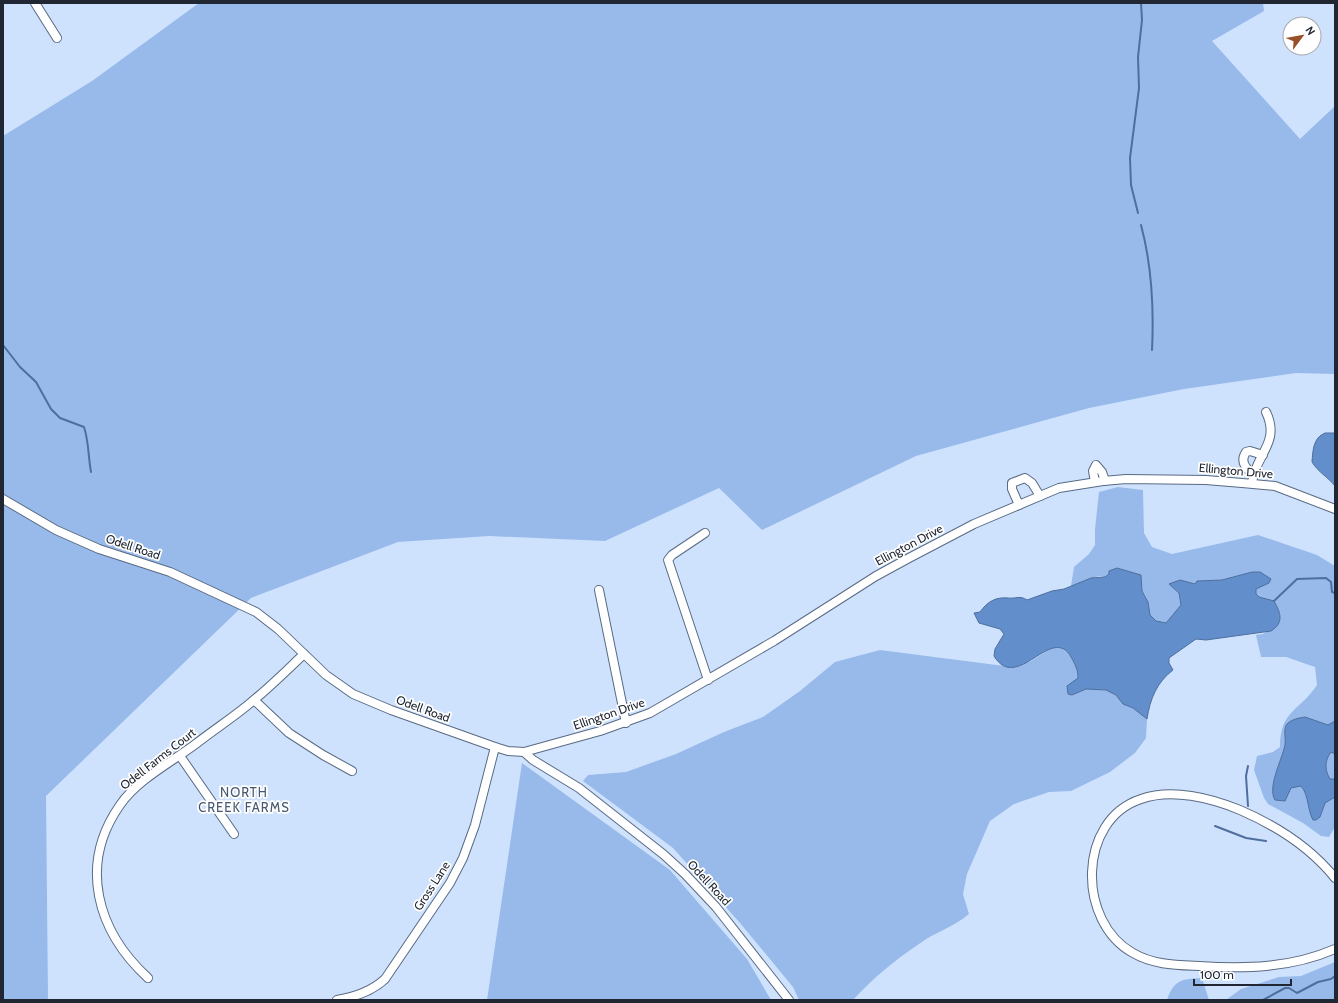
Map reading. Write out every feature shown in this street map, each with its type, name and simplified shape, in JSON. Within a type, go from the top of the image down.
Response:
[{"type":"street","points":[[35,3],[57,38]]},
{"type":"street","points":[[1252,483],[1253,474],[1272,433],[1270,421],[1266,412]]},
{"type":"street","points":[[1253,474],[1245,465],[1244,455],[1246,452],[1250,451],[1263,454]]},
{"type":"street","points":[[1095,482],[1093,471],[1096,466],[1102,472],[1105,481]]},
{"type":"street","points":[[1019,505],[1012,488],[1012,483],[1021,479],[1025,478],[1030,480],[1040,496]]},
{"type":"street","name":"Ellington Drive","points":[[524,752],[626,723],[650,714],[774,642],[876,576],[974,524],[1060,488],[1105,481],[1177,479],[1252,483],[1286,489],[1335,509]]},
{"type":"street","name":"Odell Road","points":[[3,499],[56,530],[99,549],[170,572],[243,604],[264,617],[326,675],[353,694],[391,710],[495,747],[508,751],[524,752],[533,760],[579,788],[603,805],[685,874],[716,907],[789,1000]]},
{"type":"street","points":[[705,533],[669,557],[668,565],[708,680]]},
{"type":"street","points":[[600,590],[626,723]]},
{"type":"street","name":"Odell Farms Court","points":[[148,978],[124,952],[103,914],[97,886],[97,861],[103,839],[120,804],[141,784],[254,700],[304,654]]},
{"type":"street","points":[[254,700],[289,733],[323,755],[352,771]]},
{"type":"street","name":"Gross Lane","points":[[337,1000],[371,990],[385,979],[450,883],[463,858],[470,840],[495,747]]},
{"type":"street","points":[[180,756],[234,834]]},
{"type":"street","points":[[1335,878],[1326,867],[1303,847],[1281,831],[1261,820],[1226,804],[1168,795],[1140,799],[1123,809],[1111,820],[1104,830],[1095,853],[1091,878],[1094,902],[1108,929],[1124,947],[1149,960],[1175,966],[1264,967],[1288,964],[1335,949]]},
{"type":"shaded area","points":[[199,3],[1263,3],[1264,11],[1212,41],[1300,139],[1335,106],[1335,374],[1296,373],[1184,389],[1089,408],[916,456],[762,530],[719,488],[605,541],[489,536],[398,542],[251,598],[46,796],[48,1000],[3,1000],[3,136],[92,81]]},
{"type":"shaded area","points":[[1325,433],[1335,433],[1335,486],[1317,469],[1312,462],[1313,449],[1316,441]]},
{"type":"shaded area","points":[[1118,487],[1143,490],[1144,533],[1152,547],[1172,554],[1258,535],[1317,555],[1335,566],[1335,827],[1329,837],[1321,836],[1303,823],[1268,804],[1264,798],[1254,770],[1257,756],[1273,752],[1280,747],[1283,725],[1287,718],[1311,694],[1317,685],[1315,667],[1286,657],[1261,657],[1256,635],[1263,634],[1280,621],[1280,615],[1274,601],[1259,597],[1256,594],[1256,589],[1269,583],[1271,579],[1252,572],[1222,580],[1197,581],[1196,584],[1169,584],[1179,593],[1181,605],[1166,623],[1156,621],[1150,615],[1146,597],[1142,591],[1141,575],[1117,568],[1105,577],[1099,576],[1071,586],[1074,567],[1089,554],[1095,545],[1095,529],[1099,492]]},
{"type":"shaded area","points":[[1117,568],[1141,575],[1142,591],[1148,602],[1150,615],[1156,621],[1166,623],[1181,605],[1179,593],[1169,584],[1180,580],[1195,584],[1197,581],[1222,580],[1252,572],[1260,572],[1271,579],[1269,583],[1256,589],[1256,594],[1259,597],[1274,601],[1280,614],[1280,621],[1271,631],[1206,640],[1196,639],[1169,658],[1169,663],[1173,670],[1167,675],[1155,692],[1147,719],[1133,708],[1123,704],[1116,695],[1106,690],[1086,689],[1072,695],[1068,694],[1067,686],[1078,678],[1078,675],[1071,657],[1063,649],[1054,648],[1023,664],[1013,667],[1003,666],[994,656],[995,649],[1004,634],[1000,629],[979,623],[974,613],[980,612],[989,602],[996,599],[1020,597],[1027,600],[1052,591],[1064,589],[1091,578],[1105,577],[1109,574],[1109,571]]},
{"type":"shaded area","points":[[1059,647],[1070,655],[1076,668],[1078,678],[1067,687],[1072,695],[1086,689],[1106,690],[1116,695],[1123,704],[1133,708],[1147,719],[1146,738],[1135,753],[1110,772],[1071,791],[1049,792],[1014,804],[990,821],[967,874],[963,894],[969,914],[963,919],[925,940],[901,957],[876,977],[853,1000],[799,1000],[793,987],[740,923],[673,848],[583,781],[588,775],[626,772],[676,754],[724,732],[763,717],[800,691],[835,662],[880,650],[1012,667],[1031,661],[1050,649]]},
{"type":"shaded area","points":[[1305,717],[1328,725],[1335,721],[1335,754],[1331,752],[1327,759],[1326,766],[1330,779],[1335,779],[1335,797],[1325,803],[1320,817],[1316,820],[1313,820],[1311,816],[1304,790],[1301,786],[1291,788],[1285,801],[1275,800],[1273,795],[1274,781],[1285,745],[1286,726],[1293,720]]},
{"type":"shaded area","points":[[522,763],[670,870],[747,959],[771,1000],[487,1000]]},
{"type":"shaded area","points":[[1335,962],[1335,1000],[1226,1000],[1241,989],[1279,977],[1301,976]]},
{"type":"shaded area","points":[[1202,978],[1209,1000],[1167,1000],[1176,984],[1184,980]]},
{"type":"waterway","points":[[1138,213],[1131,185],[1130,158],[1139,88],[1138,57],[1142,20],[1141,3]]},
{"type":"waterway","points":[[1141,225],[1150,271],[1153,319],[1152,350]]},
{"type":"waterway","points":[[3,345],[20,367],[36,382],[51,409],[60,418],[84,427],[87,438],[91,472]]},
{"type":"waterway","points":[[1274,601],[1297,579],[1326,578],[1331,582],[1332,592],[1335,593]]},
{"type":"waterway","points":[[1248,766],[1246,776],[1248,806]]},
{"type":"waterway","points":[[1215,826],[1246,838],[1266,841]]},
{"type":"waterway","points":[[1263,1000],[1285,988],[1289,988],[1297,993],[1318,982],[1331,979],[1335,976]]},
{"type":"district","name":"NORTH CREEK FARMS","points":[[244,800]]}]
